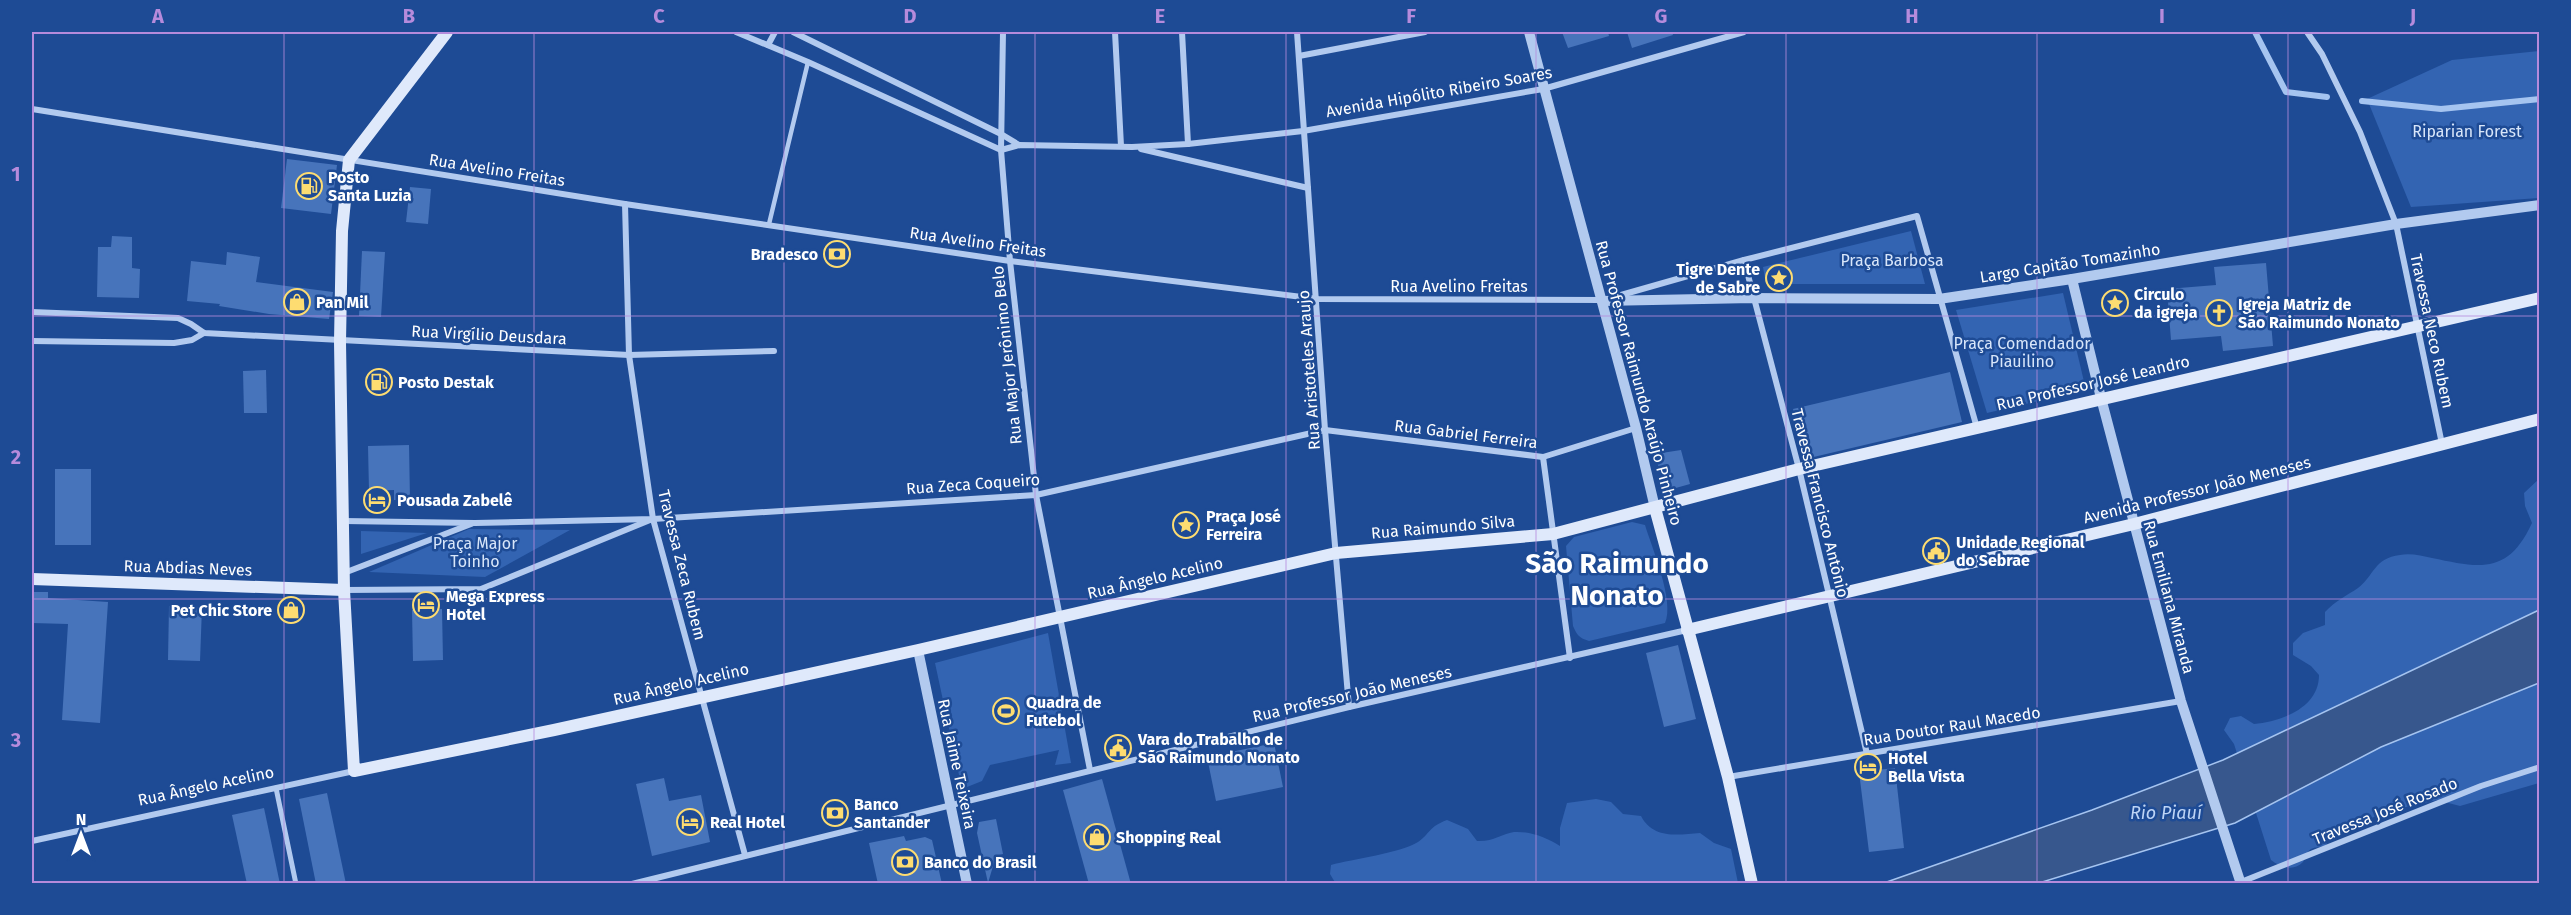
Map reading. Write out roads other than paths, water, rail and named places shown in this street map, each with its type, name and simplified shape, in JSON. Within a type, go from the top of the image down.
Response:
[{"type":"main road","points":[[354,771],[344,590],[340,342],[342,231],[349,160],[447,32]]},
{"type":"main road","name":"Rua Professor José Leandro","points":[[1655,508],[1799,469],[2540,298]]},
{"type":"main road","name":"Avenida Professor João Meneses","points":[[1687,630],[2134,524],[2540,419]]},
{"type":"main road","name":"Rua Raimundo Silva","points":[[1336,553],[1553,534],[1655,508]]},
{"type":"main road","name":"Rua Professor Raimundo Araújo Pinheiro","points":[[1655,508],[1728,777],[1752,883]]},
{"type":"main road","name":"Rua Ângelo Acelino","points":[[354,771],[554,730],[918,650],[1336,553]]},
{"type":"main road","name":"Rua Abdias Neves","points":[[32,579],[344,590]]},
{"type":"street","points":[[736,32],[808,62],[1001,150]]},
{"type":"street","points":[[768,45],[775,32]]},
{"type":"street","points":[[793,32],[1019,145]]},
{"type":"street","name":"Rua Major Jerônimo Belo","points":[[1003,32],[1001,150],[1010,261],[1036,495]]},
{"type":"street","points":[[1115,32],[1121,146]]},
{"type":"street","points":[[1182,32],[1188,144]]},
{"type":"street","name":"Rua Aristoteles Araujo","points":[[1297,32],[1318,299],[1325,430],[1349,707]]},
{"type":"street","points":[[1299,56],[1425,32]]},
{"type":"street","name":"Rua Professor Raimundo Araújo Pinheiro","points":[[1529,32],[1636,429],[1655,508]]},
{"type":"street","name":"Avenida Hipólito Ribeiro Soares","points":[[1132,147],[1188,144],[1304,131],[1543,89],[1744,32]]},
{"type":"street","name":"Travessa Neco Rubem","points":[[2307,32],[2322,54],[2356,122],[2396,224],[2442,444]]},
{"type":"street","name":"Rua Avelino Freitas","points":[[32,109],[624,204],[1010,261],[1318,299],[1602,301],[1744,260],[1917,216],[1940,299]]},
{"type":"street","name":"Avenida Hipólito Ribeiro Soares","points":[[1001,150],[1019,145],[1132,147],[1308,188]]},
{"type":"street","name":"Travessa Zeca Rubem","points":[[624,204],[629,355],[653,519],[745,855]]},
{"type":"street","name":"Largo Capitão Tomazinho","points":[[1602,301],[1753,298],[1940,299],[2396,224],[2540,206]]},
{"type":"street","name":"Travessa Francisco Antônio","points":[[1744,260],[1799,469],[1868,754]]},
{"type":"street","name":"Rua Emiliana Miranda","points":[[2072,279],[2181,701],[2241,883]]},
{"type":"street","points":[[1940,299],[1977,428]]},
{"type":"street","name":"Rua Virgílio Deusdara","points":[[32,312],[178,318],[204,333],[340,342],[629,355],[774,351]]},
{"type":"street","name":"Rua Virgílio Deusdara","points":[[32,340],[174,343],[192,340],[204,333]]},
{"type":"street","name":"Rua Gabriel Ferreira","points":[[1325,430],[1543,457],[1636,429]]},
{"type":"street","name":"Rua Zeca Coqueiro","points":[[653,519],[1036,495],[1325,430]]},
{"type":"street","points":[[1543,457],[1570,658]]},
{"type":"street","points":[[1036,495],[1090,770]]},
{"type":"street","points":[[344,521],[474,523],[653,519]]},
{"type":"street","points":[[344,590],[481,589],[653,519]]},
{"type":"street","points":[[344,573],[474,523]]},
{"type":"street","name":"Rua Professor João Meneses","points":[[632,884],[1349,707],[1687,630]]},
{"type":"street","name":"Rua Jaime Teixeira","points":[[918,650],[967,884]]},
{"type":"street","name":"Rua Doutor Raul Macedo","points":[[1728,777],[2181,701]]},
{"type":"street","name":"Travessa José Rosado","points":[[2241,883],[2481,786],[2540,767]]},
{"type":"street","name":"Rua Ângelo Acelino","points":[[32,842],[354,771]]},
{"type":"street","points":[[276,788],[296,884]]},
{"type":"street","points":[[658,884],[670,874]]},
{"type":"lane","points":[[769,224],[808,62]]},
{"type":"water","name":"Rio Piauí","points":[[2539,610],[2539,683],[2381,747],[2235,823],[2039,883],[1881,884],[2092,810],[2223,760]]},
{"type":"waterway","points":[[2255,32],[2286,92],[2327,97]]},
{"type":"waterway","points":[[2362,101],[2441,109],[2540,99]]},
{"type":"place","name":"Posto Santa Luzia","points":[[309,186]]},
{"type":"place","name":"Bradesco","points":[[837,254]]},
{"type":"place","name":"Tigre Dente de Sabre","points":[[1779,278]]},
{"type":"place","name":"Pan Mil","points":[[297,302]]},
{"type":"place","name":"Circulo da igreja","points":[[2115,303]]},
{"type":"place","name":"Igreja Matriz de São Raimundo Nonato","points":[[2219,313]]},
{"type":"place","name":"Posto Destak","points":[[379,382]]},
{"type":"place","name":"Pousada Zabelê","points":[[377,500]]},
{"type":"place","name":"Praça José Ferreira","points":[[1186,525]]},
{"type":"place","name":"Unidade Regional do Sebrae","points":[[1936,551]]},
{"type":"place","name":"Mega Express Hotel","points":[[426,605]]},
{"type":"place","name":"Pet Chic Store","points":[[291,610]]},
{"type":"place","name":"Quadra de Futebol","points":[[1006,711]]},
{"type":"place","name":"Vara do Trabalho de São Raimundo Nonato","points":[[1118,748]]},
{"type":"place","name":"Hotel Bella Vista","points":[[1868,767]]},
{"type":"place","name":"Banco Santander","points":[[835,813]]},
{"type":"place","name":"Real Hotel","points":[[690,822]]},
{"type":"place","name":"Shopping Real","points":[[1097,837]]},
{"type":"place","name":"Banco do Brasil","points":[[905,862]]},
{"type":"district","name":"São Raimundo Nonato","points":[[1617,579]]},
{"type":"park label","name":"Riparian Forest","points":[[2467,131]]},
{"type":"park label","name":"Praça Barbosa","points":[[1892,260]]},
{"type":"park label","name":"Praça Comendador Piauilino","points":[[2022,352]]},
{"type":"park label","name":"Praça Major Toinho","points":[[475,552]]}]
